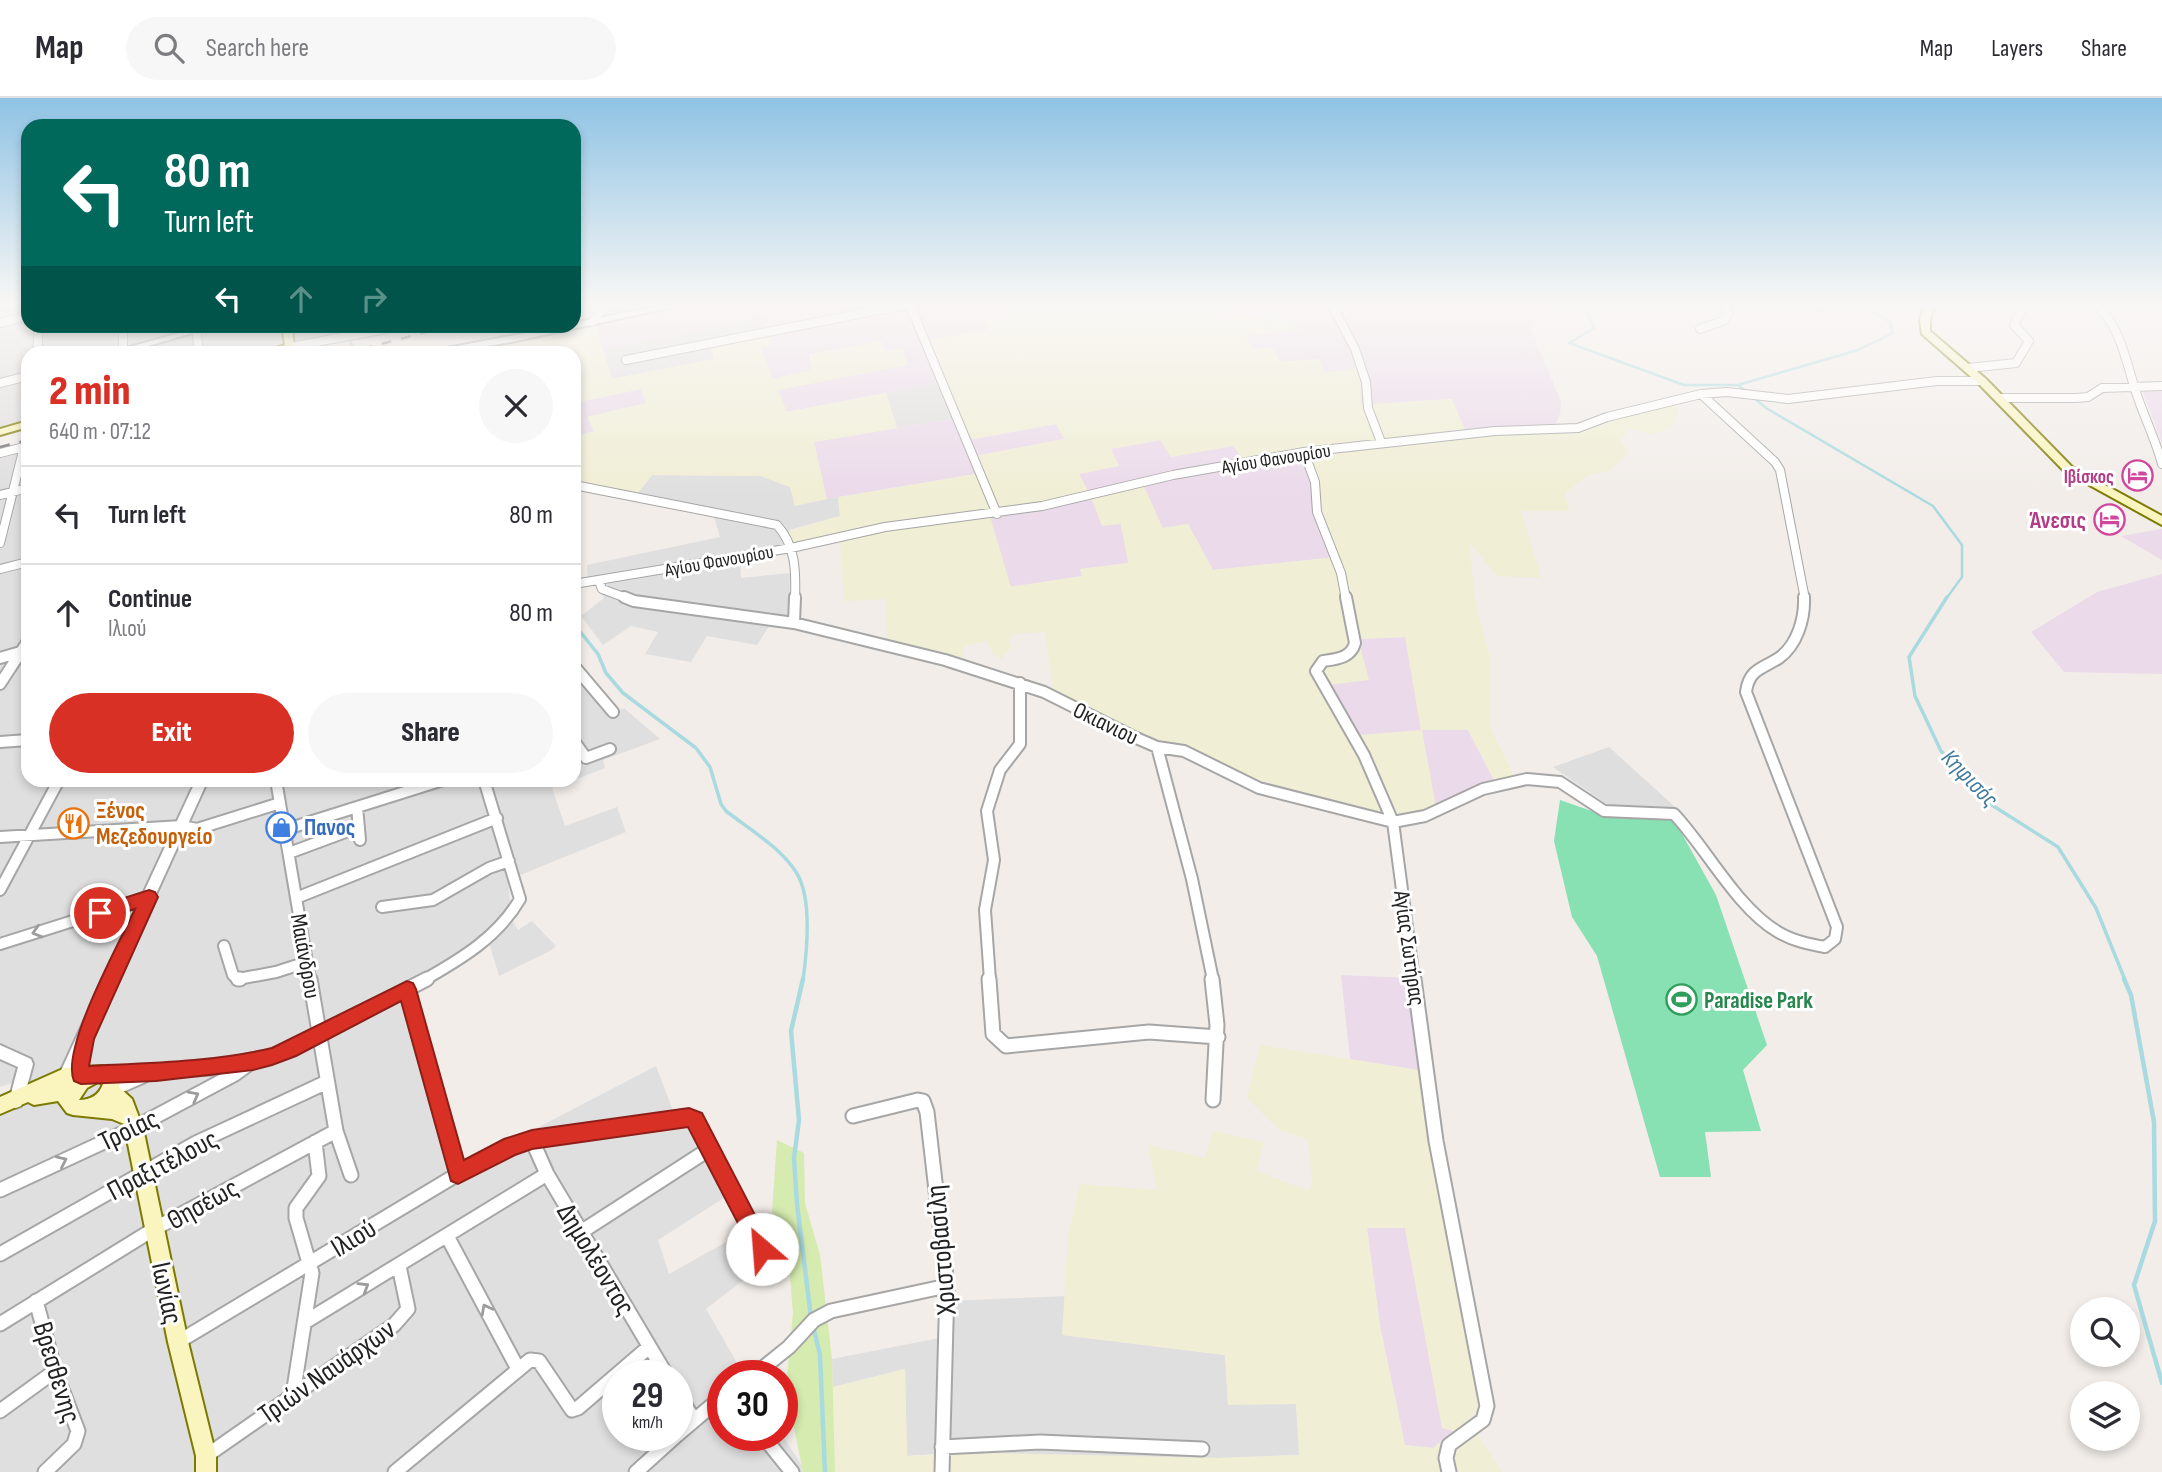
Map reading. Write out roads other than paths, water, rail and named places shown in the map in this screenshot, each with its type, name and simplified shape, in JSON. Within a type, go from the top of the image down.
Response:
[{"type":"main road","points":[[1968,368],[2068,469],[2162,522]]},
{"type":"main road","points":[[0,432],[21,426]]},
{"type":"main road","points":[[8,1104],[84,1087],[106,1110],[132,1123]]},
{"type":"main road","name":"Ιωνίας","points":[[84,1087],[126,1105],[132,1123],[207,1468]]},
{"type":"street","points":[[936,367],[997,513]]},
{"type":"street","points":[[1361,367],[1366,382],[1368,408],[1381,442]]},
{"type":"street","points":[[1968,368],[1976,367]]},
{"type":"street","points":[[2130,367],[2134,387],[2154,434],[2162,464]]},
{"type":"street","points":[[0,383],[21,378]]},
{"type":"street","name":"Αγίου Φανουρίου","points":[[581,583],[791,548],[885,527],[1042,506],[1173,475],[1304,452],[1381,442],[1578,428],[1607,417],[1701,394],[1727,392],[1769,398],[1805,398],[1958,379],[1982,381]]},
{"type":"street","points":[[1999,398],[2076,398],[2088,397],[2102,388],[2162,386]]},
{"type":"street","name":"Οκιανιου","points":[[598,581],[602,589],[634,601],[794,624],[933,657],[1020,683],[1157,747],[1184,751],[1259,788],[1393,822],[1425,816],[1483,789],[1527,779],[1560,782],[1604,811],[1674,814],[1747,904],[1771,928],[1825,947],[1835,939],[1837,926],[1746,692],[1746,679],[1754,670],[1784,654],[1793,644],[1802,619],[1805,600],[1780,470],[1775,462],[1701,394]]},
{"type":"street","points":[[0,453],[21,448]]},
{"type":"street","name":"Αγίας Σωτήρας","points":[[1304,452],[1315,482],[1317,512],[1341,573],[1355,643],[1354,651],[1349,655],[1323,661],[1316,671],[1364,755],[1393,822],[1436,1140],[1487,1406],[1483,1420],[1449,1445],[1446,1458],[1449,1472]]},
{"type":"street","points":[[0,543],[21,462]]},
{"type":"street","points":[[581,486],[777,525],[788,538],[795,569],[794,624]]},
{"type":"street","points":[[0,495],[21,490]]},
{"type":"street","points":[[0,569],[21,564]]},
{"type":"street","points":[[0,658],[21,652]]},
{"type":"street","points":[[0,684],[21,656]]},
{"type":"street","points":[[581,674],[613,712]]},
{"type":"street","points":[[1020,683],[1020,744],[1000,770],[986,811],[994,860],[985,910],[993,1034],[1006,1046],[1149,1032],[1218,1037]]},
{"type":"street","points":[[0,742],[21,740]]},
{"type":"street","points":[[1157,747],[1195,889],[1215,1003],[1218,1037],[1213,1100]]},
{"type":"street","points":[[581,751],[586,758],[610,749]]},
{"type":"street","points":[[0,890],[55,787]]},
{"type":"street","points":[[199,787],[85,1039],[79,1068],[84,1087],[156,1072],[253,1061],[290,1050],[463,957],[513,914],[520,899],[486,787]]},
{"type":"street","name":"Μαιάνδρου","points":[[277,787],[336,1130],[351,1175]]},
{"type":"street","points":[[285,830],[425,787]]},
{"type":"street","points":[[0,837],[182,826],[197,829],[280,803]]},
{"type":"street","points":[[357,807],[360,840]]},
{"type":"street","points":[[296,898],[497,818]]},
{"type":"street","points":[[289,853],[359,827]]},
{"type":"street","points":[[382,907],[402,902],[423,903],[433,900],[489,868],[509,861]]},
{"type":"street","points":[[0,944],[149,897]]},
{"type":"street","points":[[224,946],[233,975],[238,979],[276,972],[307,962]]},
{"type":"street","points":[[407,989],[458,1174]]},
{"type":"street","points":[[0,1052],[26,1064],[8,1104]]},
{"type":"street","name":"Τροίας","points":[[0,1190],[234,1074],[253,1061]]},
{"type":"street","name":"Πραξιτέλους","points":[[0,1254],[196,1143],[327,1082]]},
{"type":"street","name":"Χριστοβασίλη","points":[[853,1116],[923,1101],[947,1286],[942,1472]]},
{"type":"street","name":"Ιλιού","points":[[178,1342],[458,1174],[511,1146],[532,1140],[689,1117],[695,1120],[712,1148]]},
{"type":"street","name":"Θησέως","points":[[0,1324],[154,1229],[336,1130]]},
{"type":"street","name":"Δημολέοντος","points":[[532,1140],[547,1174],[657,1360]]},
{"type":"street","points":[[293,1395],[312,1273],[296,1218],[296,1208],[319,1177],[315,1142]]},
{"type":"street","points":[[581,1232],[712,1148],[762,1249]]},
{"type":"street","points":[[305,1322],[547,1174]]},
{"type":"street","points":[[447,1236],[518,1369]]},
{"type":"street","name":"Τριών Ναυάρχων","points":[[207,1468],[293,1395],[394,1325],[408,1309],[399,1266]]},
{"type":"street","points":[[773,1360],[819,1317],[858,1304],[947,1286]]},
{"type":"street","name":"Βρεσθενης","points":[[36,1301],[55,1371],[78,1430],[74,1444],[45,1472]]},
{"type":"street","points":[[395,1472],[530,1360],[539,1361],[572,1410],[578,1408],[649,1347]]},
{"type":"street","points":[[0,1411],[55,1371]]},
{"type":"street","points":[[694,1420],[707,1409]]},
{"type":"street","points":[[942,1447],[995,1441],[1102,1443],[1202,1449]]},
{"type":"street","points":[[636,1472],[659,1451]]},
{"type":"street","points":[[774,1451],[789,1470]]},
{"type":"waterway","points":[[1635,367],[1684,385],[1738,385]]},
{"type":"waterway","name":"Κηφισός","points":[[1738,385],[1799,367]]},
{"type":"waterway","name":"Κηφισός","points":[[1738,385],[1747,392]]},
{"type":"waterway","name":"Κηφισός","points":[[1753,397],[1766,408],[1933,506],[1962,545],[1962,577],[1946,599]]},
{"type":"waterway","name":"Κηφισός","points":[[1947,597],[1909,657],[1915,696],[1941,751],[1987,802],[2058,847],[2096,908],[2125,980]]},
{"type":"waterway","points":[[581,633],[598,654],[606,673],[623,693],[696,748],[710,767],[721,804],[726,811],[773,846],[796,872],[807,910],[803,980]]},
{"type":"waterway","points":[[803,979],[791,1031],[799,1120],[794,1158],[797,1204],[811,1318]]},
{"type":"waterway","name":"Κηφισός","points":[[2124,979],[2131,995],[2154,1122],[2155,1221],[2134,1285],[2162,1383]]},
{"type":"waterway","points":[[813,1326],[820,1355],[825,1472]]},
{"type":"railway","points":[[0,447],[21,442]]},
{"type":"place","name":"Ιβίσκος","points":[[2137,476]]},
{"type":"place","name":"Άνεσις","points":[[2109,520]]},
{"type":"place","name":"Ξένος Μεζεδουργείο","points":[[73,823]]},
{"type":"place","name":"Πανος","points":[[281,827]]},
{"type":"place","name":"Paradise Park","points":[[1681,1000]]}]
